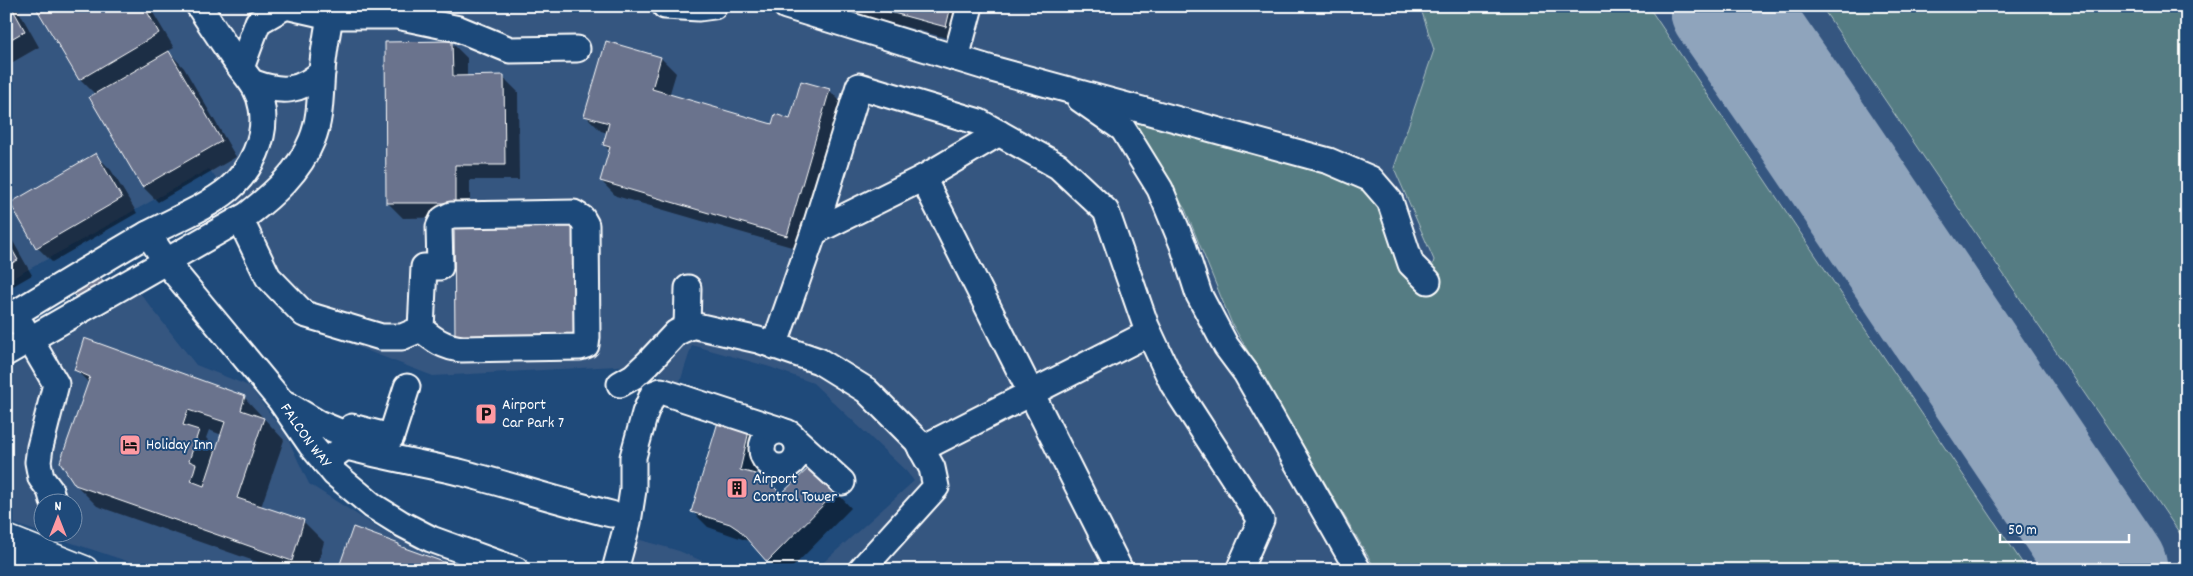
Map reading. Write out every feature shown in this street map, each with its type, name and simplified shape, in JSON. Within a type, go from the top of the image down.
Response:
[{"type":"highway","points":[[6,539],[84,570]]},
{"type":"highway","points":[[6,562],[26,570]]},
{"type":"street","points":[[51,494],[41,478],[38,462],[56,384],[30,339],[10,317],[148,234],[182,218],[229,189],[246,169],[256,153],[263,121],[262,107],[247,76],[199,6]]},
{"type":"street","points":[[247,76],[258,22],[286,6],[397,16],[459,29],[510,50],[577,49]]},
{"type":"street","points":[[665,6],[699,8],[714,6]]},
{"type":"street","points":[[786,6],[956,58],[1329,160],[1371,179],[1390,201],[1411,264],[1428,281]]},
{"type":"street","points":[[956,58],[970,6]]},
{"type":"street","points":[[6,353],[240,219],[276,192],[300,162],[314,130],[322,98],[322,72],[331,11]]},
{"type":"street","points":[[247,76],[267,88],[289,90],[310,84],[322,72]]},
{"type":"street","points":[[774,346],[814,232],[860,86],[978,122],[1058,166],[1106,211],[1149,333],[1173,384],[1261,520],[1239,570]]},
{"type":"street","points":[[1066,89],[1123,129],[1160,189],[1204,304],[1226,346],[1246,373],[1358,570]]},
{"type":"street","points":[[814,232],[923,178],[999,133]]},
{"type":"street","points":[[923,178],[1120,570]]},
{"type":"street","points":[[574,213],[582,218],[586,225],[586,344],[580,347],[450,348],[435,342],[421,329],[424,267],[440,267],[439,227],[443,219],[451,215],[574,213]]},
{"type":"street","points":[[240,219],[268,277],[304,314],[382,337],[402,337],[421,329]]},
{"type":"street","name":"FALCON WAY","points":[[148,234],[166,261],[280,400],[335,474],[373,506],[430,539],[516,570]]},
{"type":"street","points":[[687,328],[688,288]]},
{"type":"street","points":[[620,384],[634,376],[676,332],[692,325],[774,346],[819,361],[866,390],[917,441],[932,468],[936,487],[861,570]]},
{"type":"street","points":[[922,449],[1030,392],[1149,333]]},
{"type":"street","points":[[318,423],[341,424],[391,437],[407,387]]},
{"type":"street","points":[[616,570],[628,522],[633,490],[633,457],[645,413],[653,394],[661,391],[788,435],[842,482]]},
{"type":"street","points":[[280,400],[318,423],[354,439],[427,464],[611,514]]},
{"type":"street","points":[[325,462],[344,448],[352,448],[400,460],[427,464]]},
{"type":"shaded area","points":[[6,6],[2187,6],[2187,570],[815,570],[914,481],[906,471],[813,383],[770,367],[692,345],[680,382],[634,365],[433,376],[298,324],[249,224],[209,169],[6,282]]},
{"type":"shaded area","points":[[140,293],[196,365],[249,386],[286,435],[309,484],[383,531],[488,570],[154,570],[75,544],[82,544],[82,494],[32,494],[32,530],[6,521],[6,371]]},
{"type":"shaded area","points":[[637,539],[679,551],[723,570],[628,570]]},
{"type":"green space","points":[[1420,6],[1648,6],[2027,570],[1376,570],[1232,324],[1185,209],[1123,118],[1329,161],[1390,201],[1428,281],[1434,260],[1394,168],[1434,50]]},
{"type":"green space","points":[[1821,6],[2187,6],[2187,544]]},
{"type":"building","points":[[6,6],[11,6],[25,31],[6,42]]},
{"type":"building","points":[[35,6],[144,6],[159,33],[79,80]]},
{"type":"building","points":[[867,6],[951,6],[946,27]]},
{"type":"building","points":[[452,41],[453,76],[504,75],[505,165],[455,165],[455,203],[386,203],[385,42]]},
{"type":"building","points":[[606,41],[661,57],[652,89],[772,124],[775,114],[790,119],[801,81],[830,89],[787,236],[600,181],[610,147],[603,145],[609,123],[584,116]]},
{"type":"building","points":[[169,51],[222,141],[142,187],[89,97]]},
{"type":"building","points":[[96,153],[122,198],[36,248],[10,203]]},
{"type":"building","points":[[581,224],[582,335],[455,337],[454,225]]},
{"type":"building","points":[[6,239],[18,260],[6,266]]},
{"type":"building","points":[[100,277],[107,289],[80,304],[73,293]]},
{"type":"building","name":"Holiday Inn","points":[[84,338],[245,396],[241,410],[264,418],[237,498],[304,520],[292,561],[75,485],[60,462],[90,377],[74,370]],"holes":[[[188,410],[225,422],[204,486],[191,481],[196,464],[189,461],[199,430],[183,425]]]},
{"type":"building","name":"Airport Control Tower","points":[[718,422],[749,431],[740,470],[763,476],[781,494],[812,465],[836,492],[767,562],[739,530],[730,524],[691,512]]},
{"type":"building","points":[[353,527],[466,570],[357,570],[340,564]]},
{"type":"runway","points":[[1727,6],[2110,570]]},
{"type":"place","name":"Airport Car Park 7","points":[[486,414]]},
{"type":"place","name":"Holiday Inn","points":[[130,445]]},
{"type":"place","name":"Airport Control Tower","points":[[737,488]]}]
